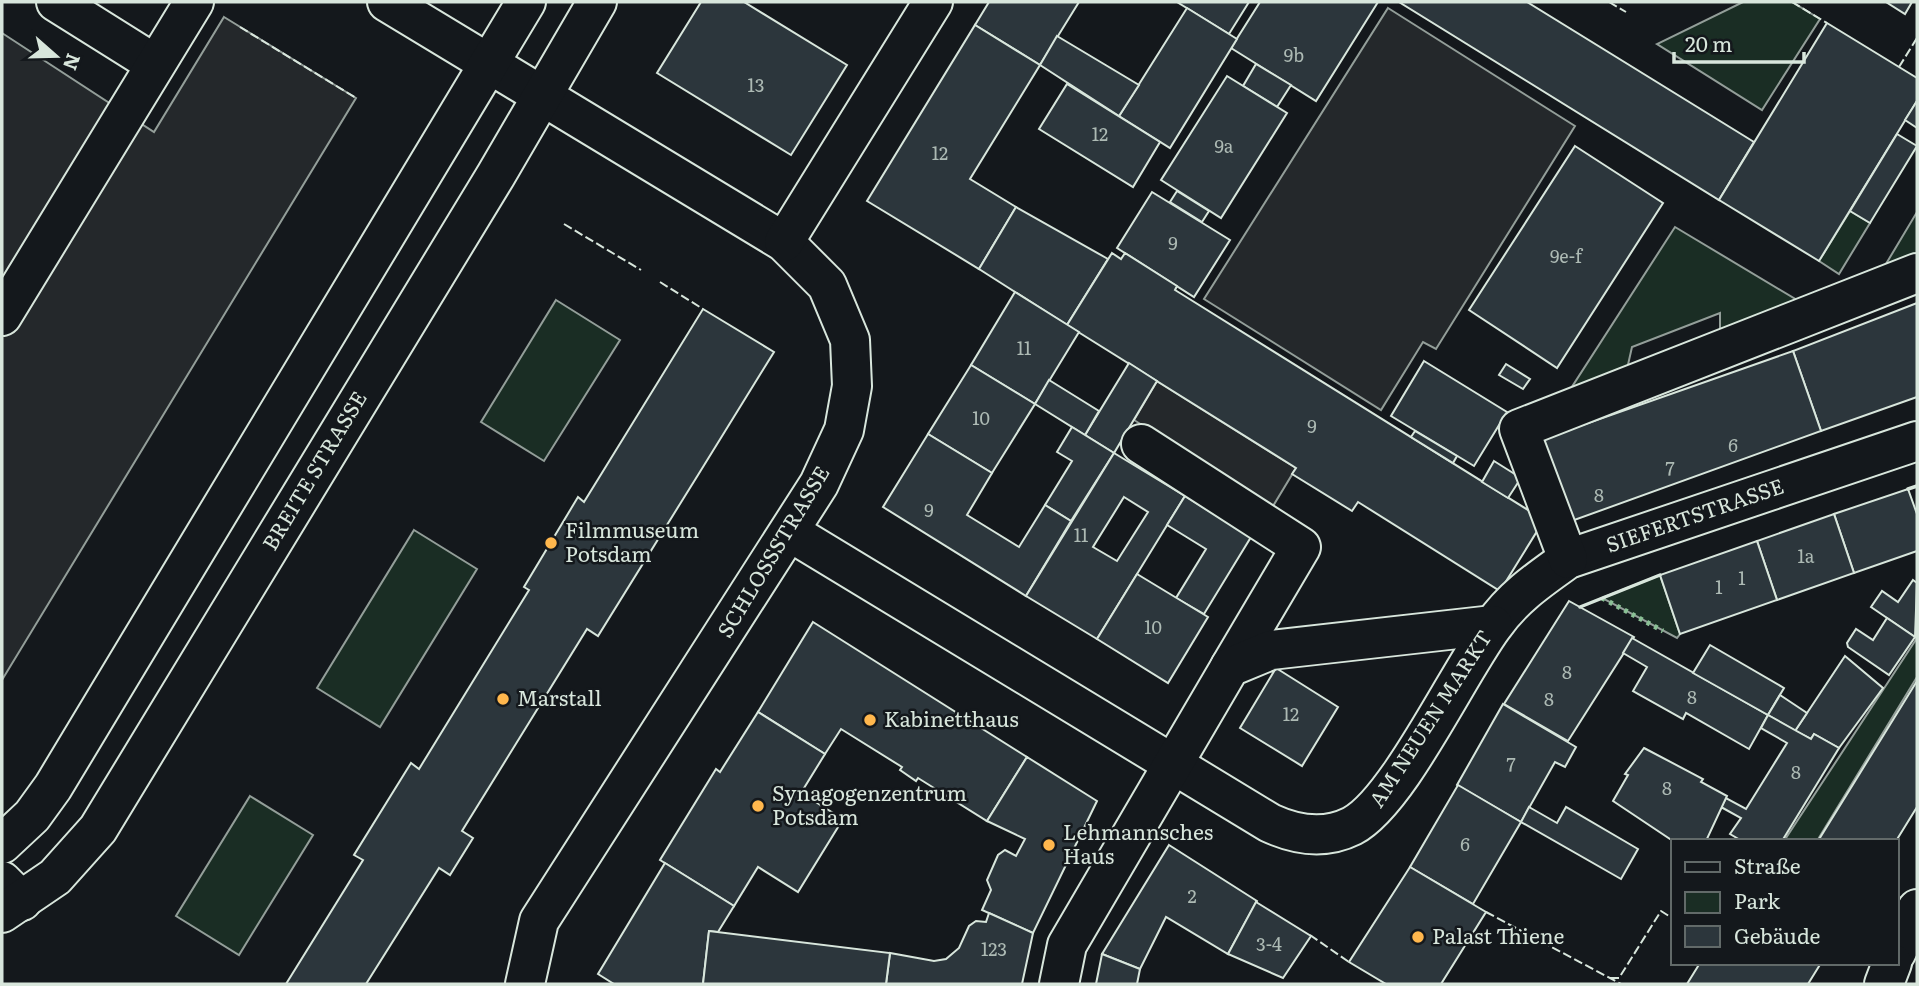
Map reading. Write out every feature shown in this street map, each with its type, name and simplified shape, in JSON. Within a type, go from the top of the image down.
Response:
[{"type":"street","points":[[56,2],[155,64]]},
{"type":"street","points":[[2,316],[194,2]]},
{"type":"street","name":"SCHLOSSSTRASSE","points":[[387,2],[784,242],[827,285],[850,340],[852,386],[844,430],[819,484],[539,921],[525,984]]},
{"type":"street","points":[[2,844],[32,816],[53,787],[526,2]]},
{"type":"street","name":"BREITE STRASSE","points":[[9,898],[55,877],[98,829],[597,2]]},
{"type":"street","points":[[784,242],[933,2]]},
{"type":"street","points":[[1569,559],[1519,429],[1917,274]]},
{"type":"street","name":"SIEFERTSTRASSE","points":[[1493,625],[1526,588],[1569,559],[1917,441]]},
{"type":"street","points":[[1059,984],[1067,945],[1301,547],[1141,444]]},
{"type":"street","name":"AM NEUEN MARKT","points":[[790,532],[1287,831],[1324,835],[1346,828],[1366,817],[1391,788],[1493,625]]},
{"type":"street","name":"AM NEUEN MARKT","points":[[1230,667],[1271,650],[1493,625]]},
{"type":"street","points":[[1898,955],[1917,909]]},
{"type":"green space","points":[[1743,2],[1792,2],[1820,19],[1762,110],[1657,44]]},
{"type":"green space","points":[[1850,211],[1870,223],[1839,274],[1819,261]]},
{"type":"green space","points":[[1917,212],[1917,266],[1874,284]]},
{"type":"green space","points":[[1675,227],[1797,300],[1720,342],[1720,313],[1632,347],[1625,378],[1568,393]]},
{"type":"green space","points":[[556,300],[620,340],[544,461],[481,422]]},
{"type":"green space","points":[[414,530],[477,569],[380,727],[317,688]]},
{"type":"green space","points":[[1660,575],[1680,634],[1677,638],[1602,598]]},
{"type":"green space","points":[[1917,638],[1917,677],[1818,839],[1785,839]]},
{"type":"green space","points":[[250,796],[313,835],[239,955],[176,916]]},
{"type":"shaded area","points":[[1388,8],[1575,126],[1436,349],[1423,342],[1381,410],[1204,299]]},
{"type":"shaded area","points":[[224,17],[356,98],[2,680],[2,33],[154,132]]},
{"type":"shaded area","points":[[1157,381],[1296,468],[1273,506],[1134,420]]},
{"type":"building","points":[[701,2],[744,2],[847,65],[791,155],[657,73]]},
{"type":"building","points":[[989,2],[1079,2],[1040,65],[975,25]]},
{"type":"building","points":[[1177,2],[1249,2],[1229,34]]},
{"type":"building","points":[[1260,2],[1378,2],[1316,101],[1231,48]]},
{"type":"building","points":[[1399,2],[1527,2],[1754,142],[1719,200]]},
{"type":"building","points":[[1886,2],[1912,2],[1905,14]]},
{"type":"building","points":[[1187,8],[1237,39],[1170,148],[1119,116]]},
{"type":"building","points":[[1827,23],[1917,78],[1917,101],[1819,261],[1719,200]]},
{"type":"building","points":[[975,25],[1040,65],[970,179],[1016,207],[979,269],[867,201]]},
{"type":"building","points":[[1057,36],[1139,85],[1119,116],[1040,65]]},
{"type":"building","points":[[1256,64],[1291,85],[1277,107],[1243,86]]},
{"type":"building","points":[[1227,76],[1287,113],[1221,218],[1161,180]]},
{"type":"building","points":[[1067,84],[1160,142],[1133,187],[1039,129]]},
{"type":"building","points":[[1917,101],[1917,128],[1905,120]]},
{"type":"building","points":[[1897,134],[1917,146],[1870,223],[1850,211]]},
{"type":"building","points":[[1575,146],[1663,203],[1557,368],[1469,310]]},
{"type":"building","points":[[1177,191],[1209,211],[1202,222],[1170,202]]},
{"type":"building","points":[[1152,192],[1230,240],[1194,297],[1117,248]]},
{"type":"building","points":[[1016,207],[1108,259],[1067,325],[979,269]]},
{"type":"building","points":[[1112,253],[1121,259],[1125,253],[1177,286],[1175,290],[1544,520],[1500,591],[1358,502],[1352,511],[1292,474],[1296,468],[1067,325]]},
{"type":"building","points":[[1015,292],[1079,332],[1035,404],[971,365]]},
{"type":"building","points":[[1917,303],[1917,397],[1821,431],[1793,351]]},
{"type":"building","name":"Marstall","points":[[703,309],[774,352],[598,636],[587,629],[462,831],[473,838],[450,875],[439,868],[366,984],[286,984],[363,860],[354,855],[411,763],[419,769],[529,590],[524,587],[578,497],[584,502]]},
{"type":"building","points":[[1793,351],[1821,431],[1566,523],[1534,442]]},
{"type":"building","points":[[1424,361],[1507,412],[1474,466],[1391,416]]},
{"type":"building","points":[[1129,363],[1157,381],[1114,453],[1085,435]]},
{"type":"building","points":[[1506,364],[1530,379],[1523,389],[1499,375]]},
{"type":"building","points":[[971,365],[1035,404],[992,473],[928,434]]},
{"type":"building","points":[[1049,380],[1099,411],[1085,435],[1035,404]]},
{"type":"building","points":[[1072,427],[1114,453],[1071,521],[1045,505],[1072,461],[1057,452]]},
{"type":"building","points":[[1415,431],[1457,456],[1453,463],[1411,437]]},
{"type":"building","points":[[928,434],[992,473],[967,515],[1019,547],[1045,505],[1071,521],[1026,596],[883,507]]},
{"type":"building","points":[[1114,453],[1185,496],[1097,639],[1026,596]],"holes":[[[1124,497],[1148,512],[1117,561],[1093,547]]]},
{"type":"building","points":[[1494,461],[1521,478],[1508,498],[1482,482]]},
{"type":"building","points":[[1908,489],[1917,514],[1917,551],[1854,573],[1834,514]]},
{"type":"building","points":[[1185,496],[1251,537],[1204,614],[1176,598],[1206,549],[1167,525]]},
{"type":"building","points":[[1834,514],[1854,573],[1777,600],[1757,541]]},
{"type":"building","points":[[1757,541],[1777,600],[1680,634],[1660,575]]},
{"type":"building","points":[[1137,574],[1208,617],[1168,683],[1097,639]]},
{"type":"building","points":[[1913,580],[1917,583],[1915,637],[1871,607],[1882,591],[1898,602]]},
{"type":"building","points":[[1569,601],[1634,637],[1568,741],[1504,704]]},
{"type":"building","points":[[1887,618],[1915,637],[1889,675],[1848,647],[1847,643],[1856,629],[1873,640]]},
{"type":"building","name":"Kabinetthaus","points":[[813,622],[1027,757],[987,821],[918,778],[916,781],[900,770],[902,767],[841,729],[825,754],[758,712]]},
{"type":"building","points":[[1632,638],[1768,715],[1749,749],[1686,713],[1683,719],[1633,691],[1647,667],[1623,653]]},
{"type":"building","points":[[1710,645],[1784,688],[1768,715],[1693,673]]},
{"type":"building","points":[[1845,656],[1883,688],[1839,748],[1814,734],[1811,739],[1795,731]]},
{"type":"building","points":[[1276,668],[1338,707],[1302,766],[1240,728]]},
{"type":"building","points":[[1917,681],[1917,807],[1897,839],[1819,839]]},
{"type":"building","points":[[1780,695],[1807,713],[1795,731],[1768,715]]},
{"type":"building","points":[[1503,704],[1576,747],[1565,767],[1555,762],[1521,822],[1457,785]]},
{"type":"building","name":"Synagogenzentrum Potsdam","points":[[758,712],[825,754],[801,793],[843,819],[798,892],[758,867],[734,906],[660,860],[716,769],[720,772]]},
{"type":"building","points":[[1768,715],[1811,739],[1814,734],[1839,748],[1783,839],[1739,839],[1730,834],[1741,818],[1721,807],[1726,798],[1746,809],[1787,743],[1761,728]]},
{"type":"building","points":[[1644,748],[1703,779],[1701,782],[1727,796],[1707,839],[1671,840],[1613,801],[1628,775],[1625,774]]},
{"type":"building","name":"Lehmannsches Haus","points":[[1027,757],[1097,801],[1033,933],[982,910],[991,890],[987,880],[998,855],[1005,850],[1016,856],[1025,839],[987,821]]},
{"type":"building","points":[[1458,785],[1521,822],[1473,904],[1410,867]]},
{"type":"building","points":[[1529,807],[1557,823],[1566,807],[1638,849],[1621,879],[1521,822]]},
{"type":"building","points":[[1169,845],[1257,901],[1228,954],[1166,917],[1140,969],[1102,954]]},
{"type":"building","points":[[665,863],[734,906],[718,932],[709,931],[703,984],[614,984],[598,974]]},
{"type":"building","name":"Palast Thiene","points":[[1410,867],[1486,912],[1441,984],[1386,984],[1349,962]]},
{"type":"building","points":[[1256,902],[1311,936],[1283,978],[1228,954]]},
{"type":"building","points":[[989,913],[1033,933],[1022,984],[886,984],[890,953],[934,961],[946,959],[959,948],[969,926],[976,921],[986,922]]},
{"type":"building","points":[[709,931],[890,953],[886,984],[703,984]]},
{"type":"building","points":[[1102,954],[1140,969],[1137,984],[1096,984]]},
{"type":"building","points":[[1699,965],[1820,965],[1808,984],[1687,984]]},
{"type":"hedge","points":[[1602,598],[1663,631]]},
{"type":"fence","points":[[1609,2],[1626,12]]},
{"type":"fence","points":[[1792,2],[1827,23]]},
{"type":"fence","points":[[240,27],[356,98]]},
{"type":"fence","points":[[1899,67],[1917,38]]},
{"type":"fence","points":[[564,224],[641,270]]},
{"type":"fence","points":[[660,282],[703,309]]},
{"type":"fence","points":[[1610,978],[1619,978],[1661,911],[1671,917]]},
{"type":"fence","points":[[1486,912],[1621,984]]},
{"type":"fence","points":[[1310,935],[1349,962]]},
{"type":"wall","points":[[1908,489],[1917,486]]},
{"type":"wall","points":[[1580,607],[1660,575]]},
{"type":"place","name":"Filmmuseum Potsdam","points":[[551,543]]},
{"type":"place","name":"Marstall","points":[[503,699]]},
{"type":"place","name":"Kabinetthaus","points":[[870,720]]},
{"type":"place","name":"Synagogenzentrum Potsdam","points":[[758,806]]},
{"type":"place","name":"Lehmannsches Haus","points":[[1049,845]]},
{"type":"place","name":"Palast Thiene","points":[[1418,937]]}]
